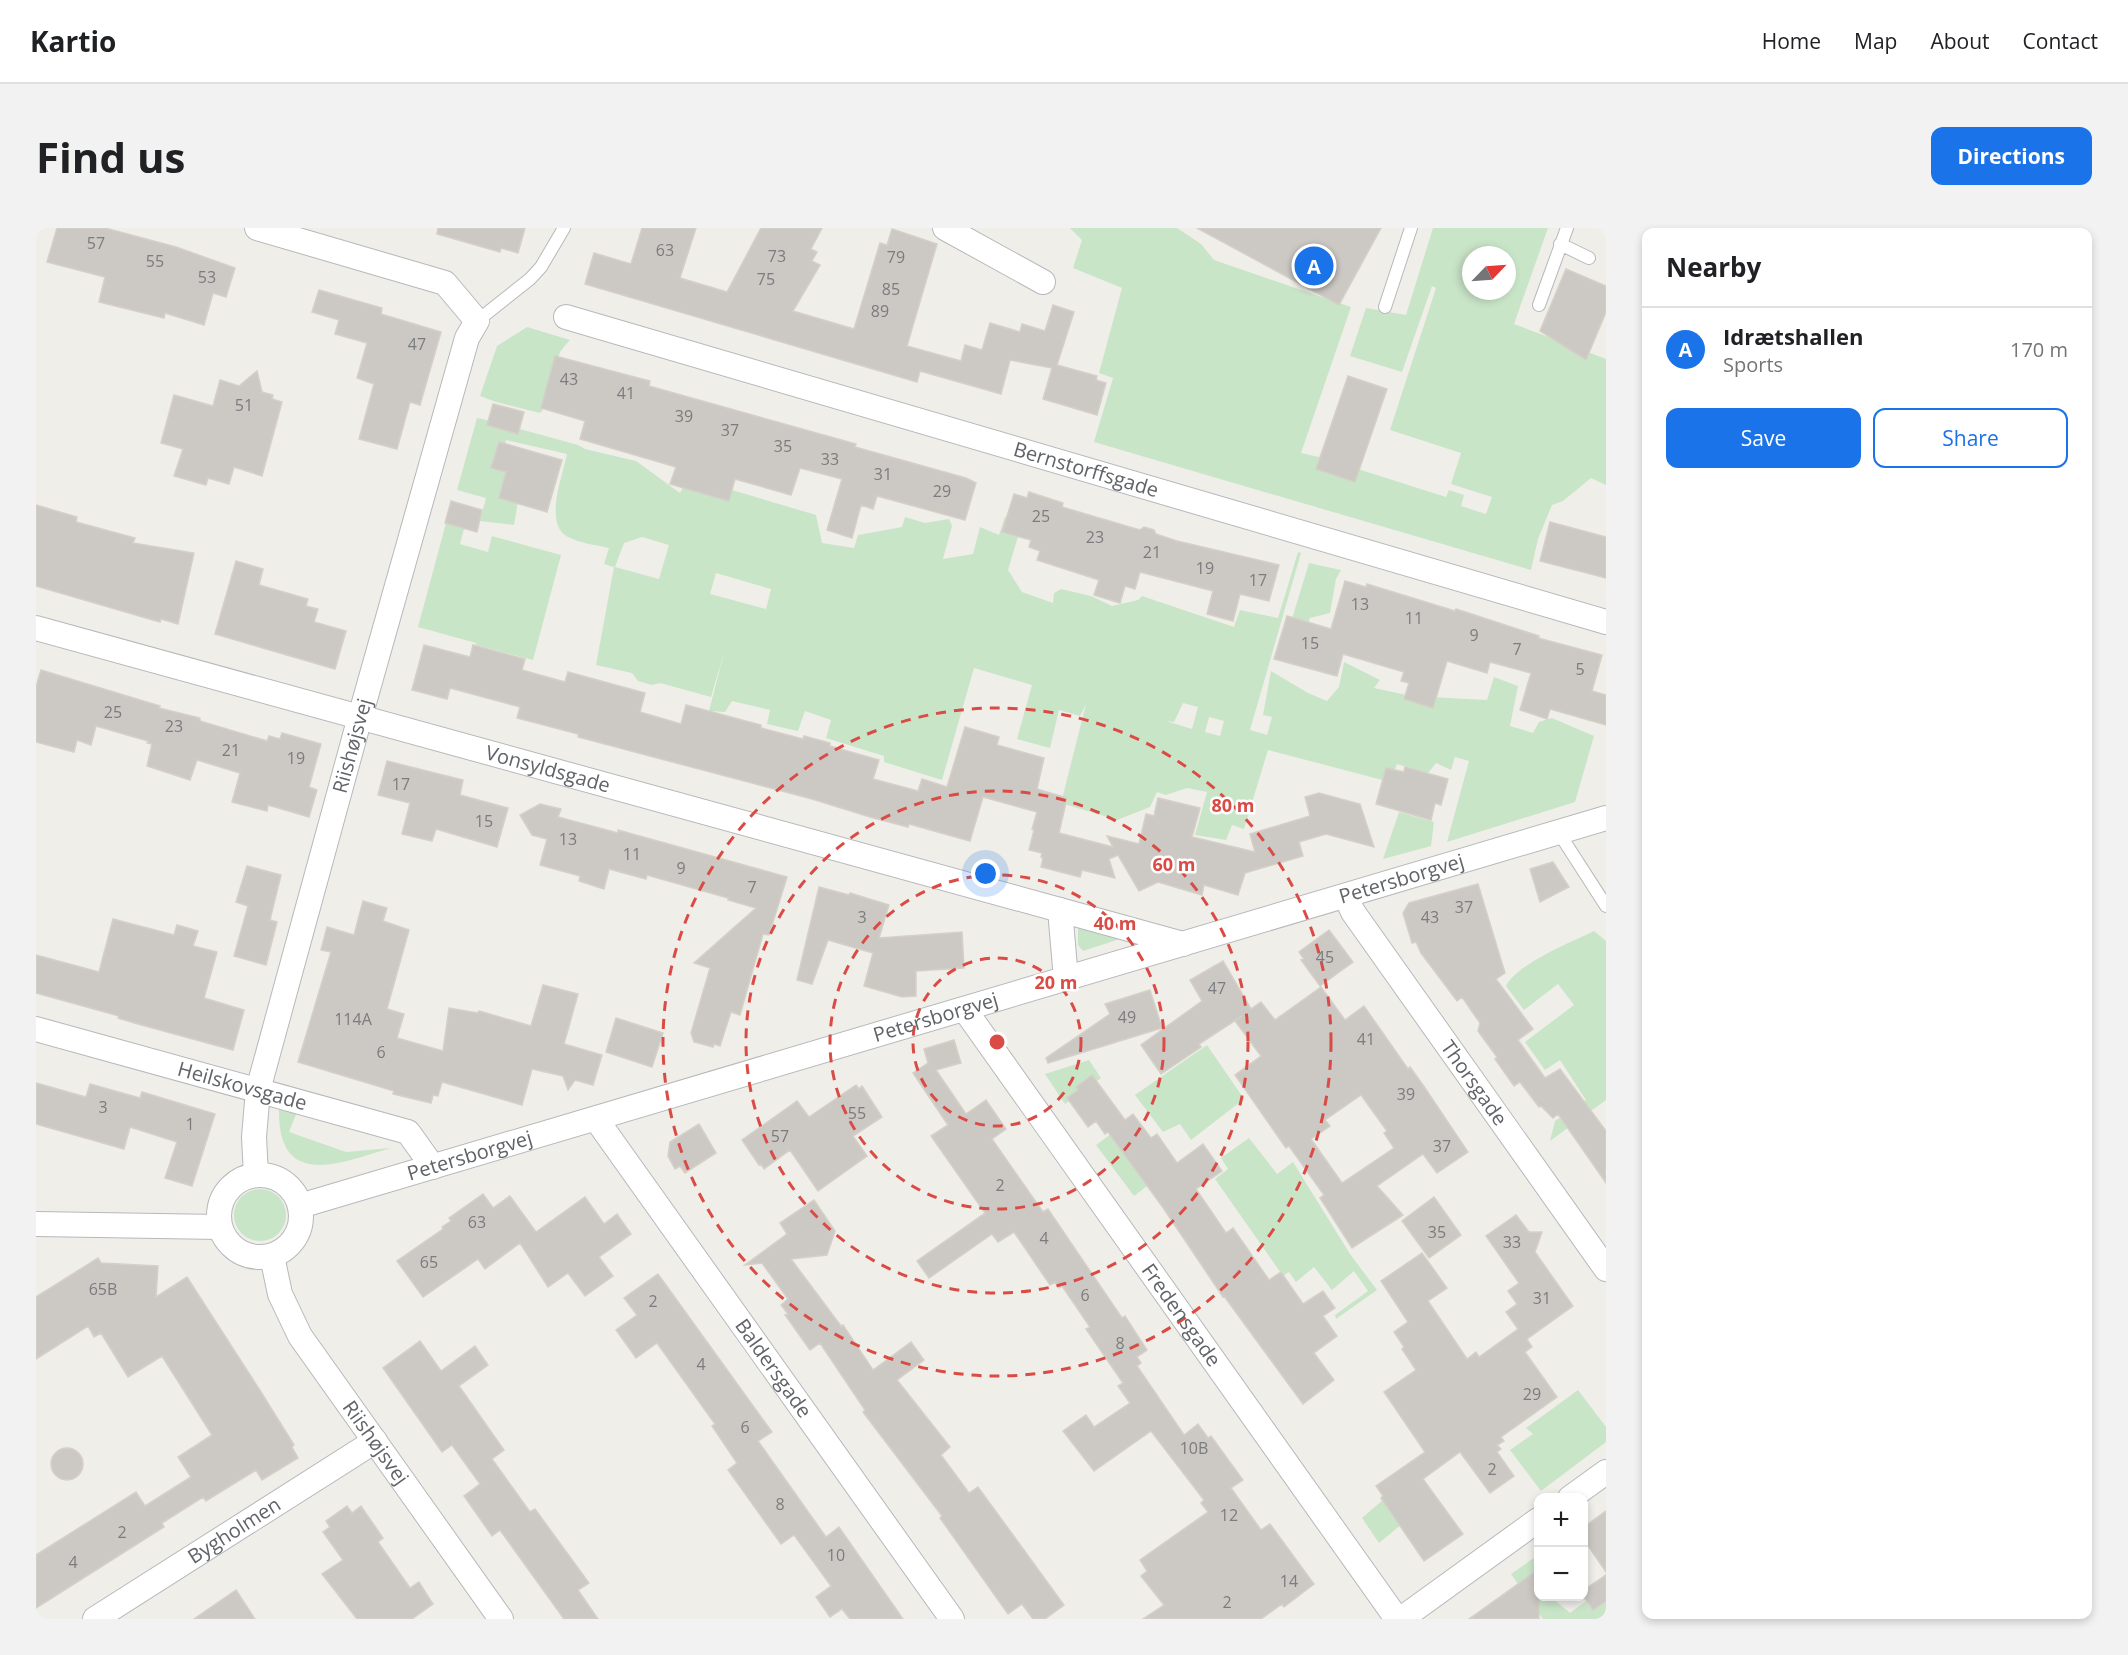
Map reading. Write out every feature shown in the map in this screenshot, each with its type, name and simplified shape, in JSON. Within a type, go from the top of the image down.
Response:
[{"type":"street","points":[[257,228],[445,283],[477,321]]},
{"type":"street","points":[[945,228],[1043,282]]},
{"type":"street","name":"Bernstorffsgade","points":[[566,318],[1606,622]]},
{"type":"street","name":"Riishøjsvej","points":[[256,1175],[254,1137],[258,1090],[360,717],[468,338],[477,321]]},
{"type":"street","name":"Vonsyldsgade","points":[[36,628],[1183,944]]},
{"type":"street","name":"Petersborgvej","points":[[300,1206],[1606,818]]},
{"type":"street","name":"Thorsgade","points":[[1346,897],[1353,912],[1606,1269]]},
{"type":"street","points":[[1060,910],[1066,979]]},
{"type":"street","name":"Fredensgade","points":[[965,1010],[1399,1619]]},
{"type":"street","name":"Heilskovsgade","points":[[36,1029],[408,1132],[434,1167]]},
{"type":"street","name":"Baldersgade","points":[[596,1119],[952,1619]]},
{"type":"street","points":[[256,1175],[279,1179],[296,1195],[300,1206],[300,1225],[293,1242],[284,1251],[272,1256],[259,1258],[246,1256],[226,1239],[220,1227],[219,1213],[222,1199],[242,1179],[256,1175]]},
{"type":"street","points":[[36,1224],[220,1227]]},
{"type":"street","name":"Riishøjsvej","points":[[272,1256],[280,1293],[300,1336],[501,1619]]},
{"type":"street","name":"Bygholmen","points":[[95,1619],[375,1442]]},
{"type":"street","points":[[1576,1493],[1606,1472]]},
{"type":"street","points":[[1399,1619],[1534,1524]]},
{"type":"lane","points":[[477,321],[530,279],[541,267],[564,228]]},
{"type":"lane","points":[[1385,307],[1412,228]]},
{"type":"lane","points":[[1539,305],[1567,228]]},
{"type":"lane","points":[[1560,244],[1589,258]]},
{"type":"lane","points":[[1559,833],[1606,906]]},
{"type":"green space","points":[[1070,228],[1177,228],[1201,244],[1214,260],[1351,307],[1301,453],[1446,497],[1449,490],[1464,495],[1461,506],[1486,514],[1492,497],[1451,484],[1461,453],[1390,430],[1436,288],[1432,286],[1402,372],[1350,356],[1366,308],[1406,315],[1433,228],[1548,228],[1514,324],[1606,359],[1606,485],[1591,478],[1563,501],[1552,505],[1538,539],[1531,570],[1094,442],[1113,378],[1099,373],[1122,288],[1073,268],[1082,240]]},
{"type":"green space","points":[[527,327],[570,340],[560,353],[546,403],[540,413],[480,396],[497,346]]},
{"type":"green space","points":[[477,418],[636,461],[680,493],[688,477],[816,515],[822,543],[854,548],[858,535],[902,527],[905,517],[925,523],[949,519],[952,526],[943,559],[973,554],[980,527],[999,535],[1005,517],[1022,523],[1008,570],[1022,592],[1053,603],[1054,593],[1061,589],[1091,596],[1112,606],[1138,600],[1142,596],[1234,627],[1240,610],[1278,618],[1298,552],[1301,553],[1250,730],[1267,735],[1272,717],[1263,715],[1271,671],[1308,693],[1327,701],[1339,687],[1344,662],[1380,680],[1374,688],[1411,696],[1487,700],[1494,677],[1518,686],[1510,726],[1533,733],[1539,722],[1552,718],[1594,736],[1575,802],[1447,842],[1469,761],[1455,757],[1451,770],[1436,763],[1428,773],[1397,764],[1390,782],[1268,750],[1244,829],[1232,825],[1226,840],[1195,835],[1207,792],[1187,788],[1166,795],[1157,792],[1150,807],[1117,820],[1061,803],[1086,704],[1080,716],[1059,710],[1050,748],[1017,739],[1032,685],[974,668],[942,780],[884,762],[884,756],[826,738],[831,720],[805,711],[798,731],[767,724],[770,710],[732,701],[725,712],[709,711],[724,653],[711,697],[660,683],[652,685],[638,681],[632,673],[596,665],[614,567],[604,564],[609,548],[568,537],[561,531],[557,522],[557,498],[567,454],[506,440],[500,466],[507,468],[500,494],[518,501],[514,525],[480,521],[486,498],[457,490]],"holes":[[[642,537],[669,545],[659,579],[615,567],[624,543]],[[716,573],[771,589],[766,609],[710,594]],[[1183,703],[1198,707],[1192,729],[1166,721],[1174,722]],[[1209,717],[1224,721],[1220,736],[1205,732]]]},
{"type":"green space","points":[[446,523],[464,529],[460,544],[488,552],[492,536],[561,555],[533,660],[418,627]]},
{"type":"green space","points":[[1309,563],[1341,570],[1336,579],[1330,613],[1310,618],[1307,627],[1291,622]]},
{"type":"green space","points":[[1399,812],[1434,822],[1431,846],[1383,859]]},
{"type":"green space","points":[[1078,926],[1123,938],[1083,951],[1078,945]]},
{"type":"green space","points":[[1594,931],[1606,941],[1606,1100],[1550,1141],[1555,1121],[1586,1100],[1560,1060],[1545,1070],[1525,1042],[1574,1005],[1558,984],[1524,1010],[1506,986],[1521,969]]},
{"type":"green space","points":[[1207,1045],[1244,1099],[1191,1140],[1180,1124],[1163,1132],[1135,1095]]},
{"type":"green space","points":[[1089,1060],[1101,1078],[1065,1104],[1045,1074]]},
{"type":"green space","points":[[279,1108],[297,1112],[289,1132],[346,1152],[391,1148],[333,1164],[315,1165],[300,1161],[288,1151],[281,1134]]},
{"type":"green space","points":[[1126,1123],[1151,1183],[1134,1196],[1096,1145]]},
{"type":"green space","points":[[1249,1138],[1277,1174],[1293,1162],[1350,1254],[1377,1290],[1336,1319],[1335,1315],[1368,1291],[1354,1271],[1332,1290],[1314,1267],[1296,1282],[1289,1272],[1283,1276],[1215,1179],[1228,1169],[1221,1158]]},
{"type":"green space","points":[[255,1189],[265,1189],[279,1196],[286,1215],[279,1234],[265,1241],[255,1241],[245,1237],[238,1230],[234,1220],[234,1210],[238,1200],[245,1193]]},
{"type":"green space","points":[[1578,1390],[1606,1427],[1606,1442],[1541,1491],[1510,1450],[1533,1434],[1526,1428]]},
{"type":"green space","points":[[1384,1499],[1402,1524],[1379,1543],[1362,1518]]},
{"type":"green space","points":[[1534,1558],[1534,1601],[1556,1601],[1570,1613],[1606,1586],[1606,1619],[1543,1619],[1511,1574]]},
{"type":"building","points":[[57,228],[105,228],[176,247],[235,268],[226,297],[213,293],[204,325],[165,313],[164,318],[99,302],[105,277],[47,262]]},
{"type":"building","points":[[438,228],[525,228],[518,253],[501,248],[500,252],[437,234]]},
{"type":"building","points":[[642,228],[696,228],[680,278],[727,292],[761,228],[822,228],[811,249],[817,252],[812,261],[820,265],[793,311],[854,329],[880,243],[887,245],[892,229],[937,244],[907,346],[961,361],[965,345],[982,350],[990,323],[1020,332],[1022,324],[1045,331],[1053,305],[1074,312],[1057,365],[1097,376],[1096,380],[1106,383],[1097,415],[1043,399],[1052,368],[1010,360],[1001,394],[920,371],[917,382],[585,284],[594,253],[631,264]]},
{"type":"building","points":[[1197,228],[1381,228],[1339,305]]},
{"type":"building","points":[[1566,269],[1606,286],[1606,312],[1586,360],[1540,331]]},
{"type":"building","points":[[319,290],[382,308],[381,314],[441,332],[420,405],[410,402],[397,449],[359,439],[374,384],[357,378],[367,343],[335,334],[339,320],[312,312]]},
{"type":"building","points":[[555,356],[650,381],[649,386],[856,444],[855,447],[966,478],[976,483],[965,520],[877,496],[873,509],[861,505],[852,538],[827,530],[842,479],[800,468],[791,495],[735,479],[729,501],[670,484],[676,467],[580,439],[585,421],[541,408]]},
{"type":"building","points":[[257,371],[262,392],[273,395],[272,399],[282,402],[262,476],[234,467],[229,484],[208,478],[206,485],[174,476],[183,449],[161,443],[174,395],[213,406],[220,380],[239,386]]},
{"type":"building","points":[[1348,376],[1387,389],[1355,482],[1316,469]]},
{"type":"building","points":[[493,404],[524,412],[518,434],[487,425]]},
{"type":"building","points":[[499,442],[562,460],[547,512],[499,498],[506,472],[491,468]]},
{"type":"building","points":[[1029,492],[1063,503],[1062,507],[1140,530],[1144,527],[1177,541],[1279,565],[1269,601],[1240,594],[1233,621],[1207,614],[1213,591],[1140,572],[1135,589],[1125,586],[1120,603],[1094,595],[1099,580],[1037,560],[1040,551],[1029,547],[1031,540],[1002,532],[1014,494],[1027,498]]},
{"type":"building","points":[[451,501],[482,510],[477,532],[445,523]]},
{"type":"building","points":[[36,505],[77,517],[76,522],[135,538],[133,543],[194,553],[178,624],[161,619],[160,622],[36,586]]},
{"type":"building","points":[[1550,522],[1606,537],[1606,578],[1540,561]]},
{"type":"building","points":[[236,561],[263,569],[259,585],[308,599],[306,606],[318,609],[314,622],[346,631],[335,669],[215,634]]},
{"type":"building","points":[[1345,581],[1366,587],[1367,584],[1455,611],[1456,609],[1539,636],[1538,638],[1602,655],[1592,691],[1606,695],[1606,725],[1550,709],[1547,719],[1520,710],[1531,673],[1490,662],[1487,673],[1447,661],[1433,708],[1404,699],[1409,683],[1401,681],[1404,672],[1343,654],[1337,676],[1274,659],[1287,616],[1331,629]]},
{"type":"building","points":[[424,645],[470,657],[473,645],[525,659],[522,670],[565,682],[568,672],[645,693],[640,712],[681,724],[686,705],[761,725],[761,728],[803,739],[804,736],[830,743],[830,746],[879,760],[873,779],[918,791],[922,779],[947,787],[965,727],[999,737],[997,745],[1044,758],[1037,789],[1067,798],[1059,833],[1113,847],[1107,836],[1139,844],[1146,814],[1154,816],[1158,798],[1200,808],[1192,837],[1255,852],[1250,834],[1310,816],[1305,797],[1319,793],[1360,804],[1374,847],[1326,834],[1299,842],[1303,856],[1245,873],[1238,895],[1204,885],[1202,895],[1158,882],[1139,891],[1118,855],[1109,859],[1115,878],[1082,870],[1080,877],[1041,867],[1042,853],[1029,850],[1037,812],[983,797],[970,841],[909,824],[908,827],[870,817],[812,799],[578,737],[578,734],[517,718],[520,707],[450,688],[447,699],[412,690]]},
{"type":"building","points":[[41,670],[160,706],[159,708],[200,718],[200,721],[267,741],[269,736],[280,739],[282,733],[321,744],[309,787],[317,790],[309,817],[268,805],[267,811],[232,802],[240,773],[197,760],[190,780],[147,766],[152,744],[96,726],[91,745],[77,740],[74,752],[36,742],[36,687]]},
{"type":"building","points":[[387,761],[463,780],[460,795],[508,808],[497,847],[436,829],[432,841],[402,834],[410,803],[378,795]]},
{"type":"building","points":[[1405,767],[1448,779],[1441,805],[1435,803],[1431,820],[1376,804],[1386,768],[1404,772]]},
{"type":"building","points":[[540,804],[561,809],[558,817],[618,833],[618,830],[787,877],[769,935],[763,934],[740,1015],[731,1012],[720,1046],[714,1044],[713,1047],[694,1042],[691,1033],[710,968],[694,963],[756,908],[647,875],[646,879],[609,869],[604,889],[579,881],[580,876],[540,865],[547,839],[532,835],[520,815]]},
{"type":"building","points":[[1553,862],[1569,887],[1540,902],[1530,869]]},
{"type":"building","points":[[247,866],[281,875],[270,920],[277,922],[266,965],[234,956],[248,906],[236,902]]},
{"type":"building","points":[[1478,884],[1505,973],[1496,979],[1533,1029],[1518,1040],[1545,1078],[1560,1069],[1606,1131],[1606,1183],[1558,1114],[1553,1118],[1541,1106],[1539,1107],[1520,1082],[1514,1086],[1478,1031],[1480,1023],[1462,997],[1457,1001],[1421,953],[1416,942],[1412,943],[1403,913],[1409,903]]},
{"type":"building","points":[[819,887],[849,895],[850,893],[889,905],[879,938],[962,932],[964,968],[916,971],[916,996],[902,997],[864,986],[873,953],[828,940],[812,984],[797,980]]},
{"type":"building","points":[[363,901],[387,908],[383,921],[409,930],[387,1009],[404,1014],[397,1038],[443,1051],[449,1008],[478,1013],[479,1011],[531,1026],[543,985],[578,994],[564,1044],[602,1055],[593,1085],[575,1080],[568,1090],[563,1076],[532,1069],[522,1105],[442,1082],[438,1096],[433,1095],[431,1103],[393,1094],[394,1091],[298,1062],[331,952],[321,950],[327,927],[354,935]]},
{"type":"building","points":[[113,919],[174,935],[177,925],[198,931],[193,946],[217,952],[204,998],[244,1010],[233,1050],[36,993],[36,955],[99,972]]},
{"type":"building","points":[[1329,930],[1353,962],[1320,986],[1301,960],[1304,959],[1299,952]]},
{"type":"building","points":[[1223,961],[1251,1009],[1261,1002],[1275,1020],[1321,987],[1345,1020],[1364,1006],[1408,1069],[1410,1067],[1423,1085],[1468,1152],[1437,1173],[1423,1154],[1377,1186],[1403,1215],[1352,1248],[1320,1198],[1324,1195],[1289,1146],[1286,1148],[1235,1075],[1261,1056],[1235,1021],[1242,1016],[1199,1044],[1201,1047],[1161,1074],[1141,1045],[1202,1001],[1190,980]],"holes":[[[1361,1095],[1387,1131],[1384,1133],[1394,1148],[1342,1183],[1311,1139],[1330,1126],[1325,1120]]]},
{"type":"building","points":[[1150,990],[1162,1028],[1048,1063],[1046,1058],[1110,1014],[1105,1004]]},
{"type":"building","points":[[616,1018],[663,1033],[652,1067],[606,1052]]},
{"type":"building","points":[[954,1040],[961,1063],[936,1070],[966,1114],[986,1100],[1006,1129],[992,1139],[1043,1212],[1048,1209],[1122,1318],[1125,1316],[1147,1350],[1137,1357],[1141,1363],[1137,1366],[1184,1435],[1198,1424],[1208,1438],[1211,1436],[1243,1480],[1231,1488],[1261,1530],[1270,1524],[1314,1584],[1284,1607],[1282,1604],[1261,1619],[1143,1619],[1164,1605],[1141,1576],[1147,1571],[1140,1560],[1208,1512],[1201,1503],[1204,1500],[1151,1431],[1094,1471],[1063,1431],[1086,1415],[1094,1427],[1130,1403],[1118,1386],[1123,1383],[1086,1329],[1090,1327],[1062,1286],[1059,1288],[1055,1282],[1050,1285],[1014,1232],[998,1242],[992,1234],[929,1278],[917,1261],[985,1213],[931,1136],[948,1125],[913,1073],[928,1063],[924,1049]]},
{"type":"building","points":[[1092,1075],[1125,1120],[1133,1114],[1151,1138],[1157,1134],[1177,1163],[1203,1144],[1222,1171],[1196,1189],[1226,1233],[1233,1228],[1269,1280],[1281,1272],[1303,1304],[1323,1291],[1335,1308],[1323,1316],[1337,1336],[1314,1353],[1334,1380],[1303,1404],[1223,1297],[1164,1209],[1108,1132],[1105,1134],[1096,1121],[1088,1127],[1067,1098],[1078,1090],[1076,1087]]},
{"type":"building","points":[[36,1083],[86,1097],[90,1084],[140,1098],[142,1092],[215,1114],[192,1186],[165,1178],[177,1142],[130,1127],[124,1149],[36,1124]]},
{"type":"building","points":[[856,1085],[859,1089],[862,1086],[882,1117],[853,1136],[867,1156],[818,1191],[790,1150],[764,1169],[742,1140],[797,1101],[809,1117]]},
{"type":"building","points":[[699,1124],[716,1153],[685,1173],[680,1166],[675,1169],[668,1156],[670,1142]]},
{"type":"building","points":[[483,1194],[493,1208],[510,1196],[536,1232],[585,1197],[604,1224],[617,1214],[631,1234],[599,1257],[613,1276],[585,1296],[568,1273],[548,1287],[520,1243],[485,1269],[478,1259],[423,1297],[397,1261],[443,1229],[442,1227],[451,1221],[449,1218]]},
{"type":"building","points":[[1434,1197],[1461,1235],[1429,1258],[1402,1221]]},
{"type":"building","points":[[814,1200],[835,1231],[827,1255],[791,1259],[841,1326],[843,1325],[873,1370],[911,1342],[924,1360],[897,1380],[950,1447],[941,1455],[969,1493],[978,1487],[1064,1605],[1045,1619],[1033,1619],[1022,1604],[1008,1614],[940,1518],[942,1516],[863,1412],[865,1410],[820,1343],[810,1350],[785,1315],[788,1314],[781,1305],[788,1299],[762,1263],[745,1265],[787,1234],[780,1223]]},
{"type":"building","points":[[1516,1215],[1529,1232],[1542,1232],[1535,1252],[1573,1306],[1527,1339],[1532,1347],[1525,1352],[1557,1397],[1501,1437],[1504,1441],[1497,1445],[1501,1449],[1497,1452],[1514,1476],[1490,1493],[1460,1452],[1423,1479],[1463,1534],[1424,1561],[1381,1498],[1383,1496],[1376,1486],[1425,1452],[1384,1392],[1416,1370],[1394,1332],[1408,1322],[1381,1281],[1422,1253],[1447,1288],[1428,1301],[1467,1359],[1476,1352],[1479,1357],[1518,1329],[1506,1312],[1517,1304],[1508,1291],[1519,1283],[1486,1236]]},
{"type":"building","points":[[98,1258],[101,1263],[158,1266],[156,1297],[187,1277],[294,1445],[292,1447],[298,1458],[262,1480],[256,1470],[206,1501],[203,1497],[162,1523],[164,1527],[36,1608],[36,1555],[136,1492],[145,1506],[191,1477],[178,1457],[212,1435],[162,1356],[128,1377],[101,1333],[94,1337],[88,1326],[36,1359],[36,1297]]},
{"type":"building","points":[[658,1274],[772,1432],[758,1441],[826,1537],[839,1527],[903,1619],[850,1619],[842,1609],[830,1617],[816,1597],[831,1586],[794,1535],[781,1544],[728,1470],[737,1463],[712,1426],[715,1424],[657,1343],[636,1358],[616,1330],[637,1315],[624,1298]]},
{"type":"building","points":[[420,1341],[441,1371],[475,1346],[488,1365],[459,1386],[504,1450],[492,1459],[530,1512],[535,1509],[589,1583],[578,1590],[598,1619],[564,1619],[500,1530],[492,1536],[464,1496],[480,1484],[452,1445],[442,1452],[383,1368]]},
{"type":"building","points":[[67,1448],[78,1453],[83,1464],[78,1475],[67,1480],[56,1475],[51,1464],[56,1453]]},
{"type":"building","points":[[347,1506],[352,1513],[361,1506],[383,1538],[378,1542],[410,1588],[419,1582],[433,1604],[412,1619],[357,1619],[322,1574],[343,1560],[323,1532],[330,1527],[326,1521]]},
{"type":"building","points":[[1606,1511],[1606,1572],[1588,1546],[1588,1524]]},
{"type":"building","points":[[1534,1573],[1534,1601],[1539,1601],[1539,1619],[1469,1619]]},
{"type":"building","points":[[1606,1575],[1606,1601],[1593,1610],[1587,1601],[1588,1587]]},
{"type":"building","points":[[236,1590],[255,1619],[194,1619]]},
{"type":"place","name":"Idrætshallen","points":[[1314,266]]}]
